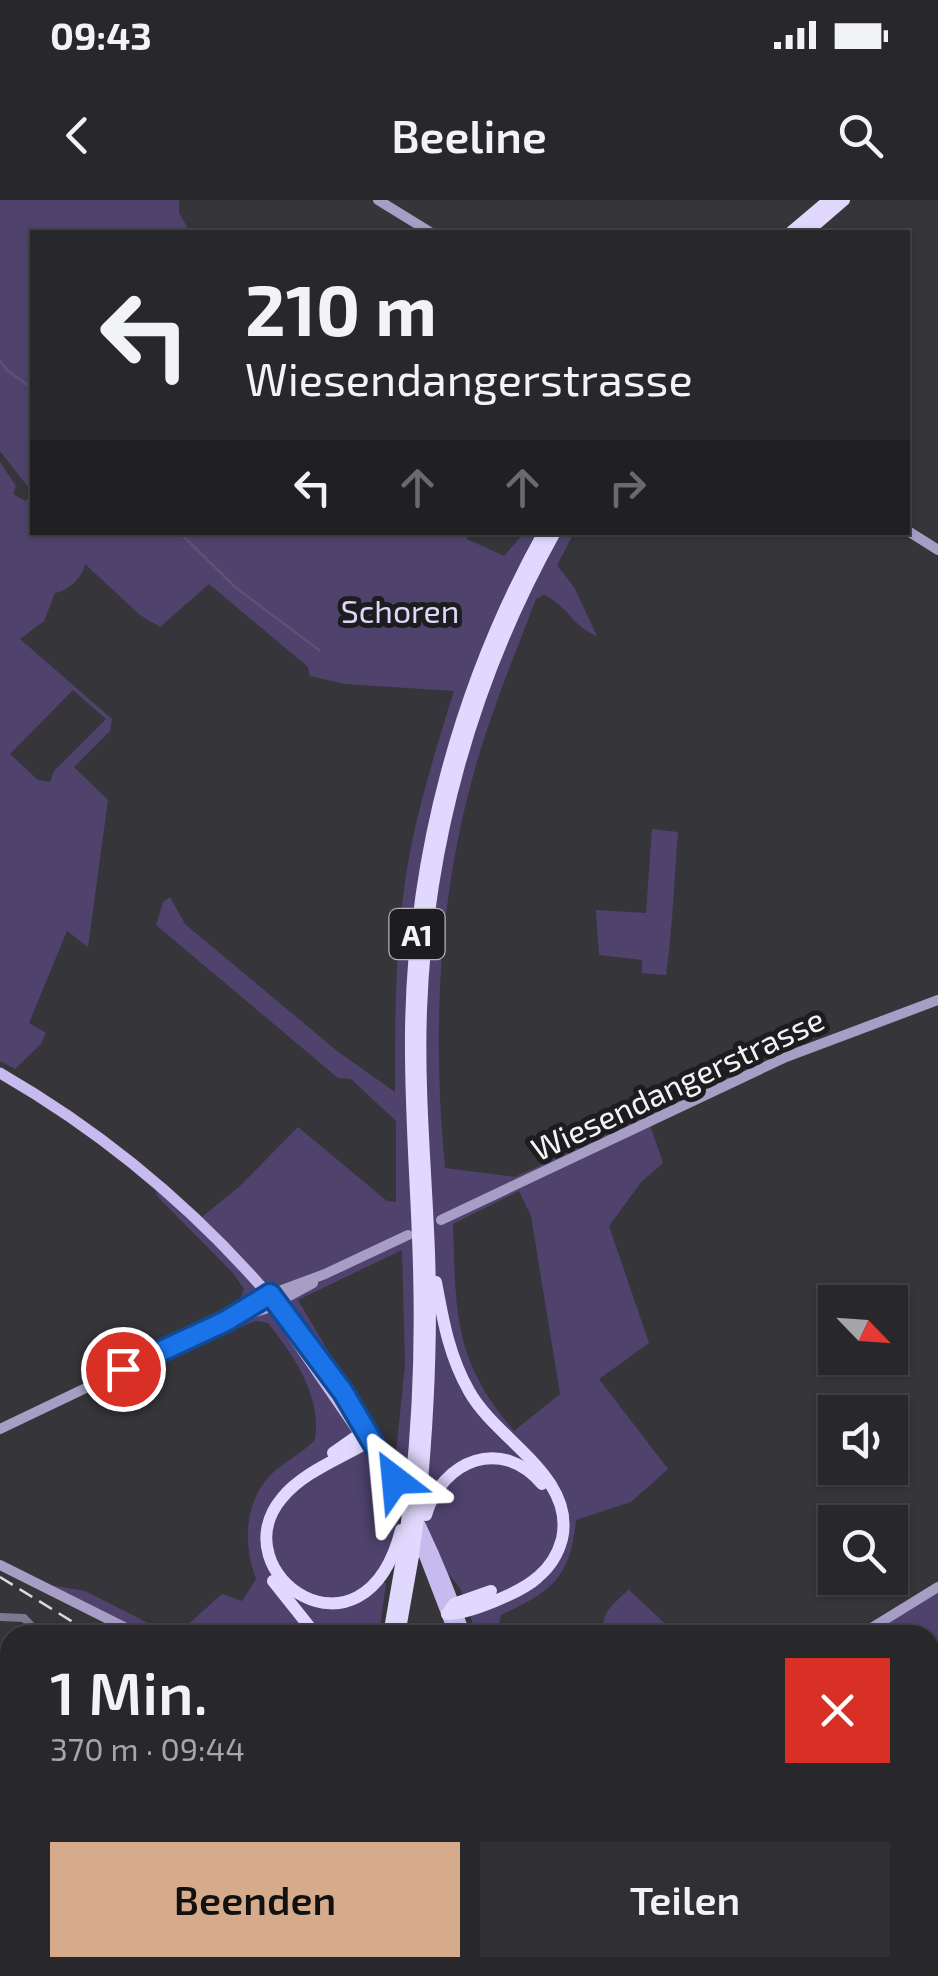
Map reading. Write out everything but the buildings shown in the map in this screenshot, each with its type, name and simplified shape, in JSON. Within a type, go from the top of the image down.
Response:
[{"type":"highway","points":[[794,230],[829,200]]},
{"type":"highway","points":[[809,230],[844,200]]},
{"type":"highway","name":"A1","points":[[390,1625],[412,1486],[419,1379],[411,1032],[421,898],[441,795],[465,712],[499,622],[542,535]]},
{"type":"highway","name":"A1","points":[[401,1625],[423,1509],[429,1392],[421,1030],[426,934],[437,858],[454,784],[482,691],[511,620],[554,535]]},
{"type":"highway","points":[[428,1234],[446,1334],[462,1377],[494,1426],[551,1482],[563,1520],[558,1552],[542,1574],[523,1588],[453,1611]]},
{"type":"highway","points":[[365,1437],[282,1497],[268,1525],[270,1560],[281,1578],[300,1595],[324,1602],[346,1601],[366,1592],[383,1577],[403,1534]]},
{"type":"highway","points":[[308,1625],[266,1569],[260,1543],[262,1518],[282,1486],[365,1437]]},
{"type":"highway","points":[[423,1509],[450,1474],[465,1464],[484,1459],[509,1461],[529,1471],[545,1488],[553,1506],[556,1526],[552,1544],[536,1570],[453,1611]]},
{"type":"main road","points":[[378,200],[427,230]]},
{"type":"main road","points":[[910,532],[938,550]]},
{"type":"main road","name":"Wiesendangerstrasse","points":[[441,1220],[786,1057],[938,1000]]},
{"type":"main road","points":[[0,1073],[54,1106],[119,1154],[197,1221],[204,1234],[270,1300],[334,1378],[365,1437],[414,1514],[460,1625]]},
{"type":"main road","points":[[0,1430],[408,1235]]},
{"type":"main road","points":[[0,1565],[120,1625]]},
{"type":"main road","points":[[876,1625],[938,1587]]},
{"type":"main road","points":[[453,1611],[454,1625]]},
{"type":"street","points":[[0,1617],[24,1618],[31,1625]]},
{"type":"green space","points":[[0,200],[179,200],[179,213],[189,230],[30,230],[30,489],[0,451]]},
{"type":"green space","name":"Schoren","points":[[0,462],[16,486],[13,494],[25,501],[30,496],[30,535],[467,535],[467,539],[504,556],[522,535],[573,535],[557,565],[574,587],[597,636],[552,599],[544,595],[536,599],[489,723],[463,815],[441,965],[439,1066],[445,1168],[515,1177],[734,1075],[725,1085],[649,1122],[663,1163],[642,1181],[609,1226],[649,1343],[599,1379],[668,1469],[631,1502],[576,1520],[563,1570],[546,1590],[501,1615],[499,1625],[473,1625],[460,1588],[447,1572],[425,1523],[432,1491],[401,1470],[396,1453],[405,1365],[402,1250],[298,1300],[399,1471],[395,1513],[401,1530],[381,1581],[386,1583],[380,1625],[187,1625],[222,1594],[242,1601],[256,1579],[248,1535],[252,1506],[266,1480],[315,1440],[316,1424],[304,1377],[268,1323],[256,1321],[192,1345],[184,1341],[236,1312],[244,1289],[158,1197],[151,1181],[197,1221],[240,1186],[298,1127],[387,1201],[396,1202],[396,1121],[351,1079],[338,1078],[156,925],[163,902],[170,897],[185,924],[337,1051],[395,1092],[397,969],[406,877],[420,807],[454,691],[345,684],[310,676],[308,667],[209,584],[160,627],[140,615],[85,564],[74,583],[55,593],[44,621],[20,639],[112,719],[110,731],[74,767],[108,800],[88,947],[67,931],[29,1023],[46,1033],[41,1044],[15,1069],[0,1061]],"holes":[[[73,690],[106,719],[54,771],[50,782],[38,780],[10,754]],[[519,1191],[531,1216],[560,1394],[514,1431],[479,1381],[469,1358],[458,1310],[453,1224]]]},
{"type":"green space","points":[[652,829],[678,832],[666,975],[642,973],[642,960],[599,955],[596,910],[646,913]]},
{"type":"green space","points":[[44,1584],[85,1591],[152,1625],[128,1625]]},
{"type":"green space","points":[[938,1587],[938,1625],[876,1625]]},
{"type":"green space","points":[[629,1589],[667,1625],[603,1625],[613,1604]]},
{"type":"waterway","points":[[0,361],[30,387]]},
{"type":"waterway","points":[[182,535],[235,587],[319,650]]},
{"type":"railway","points":[[0,1577],[78,1625]]},
{"type":"route","points":[[123,1369],[226,1321],[270,1294],[343,1392],[395,1480]]}]
